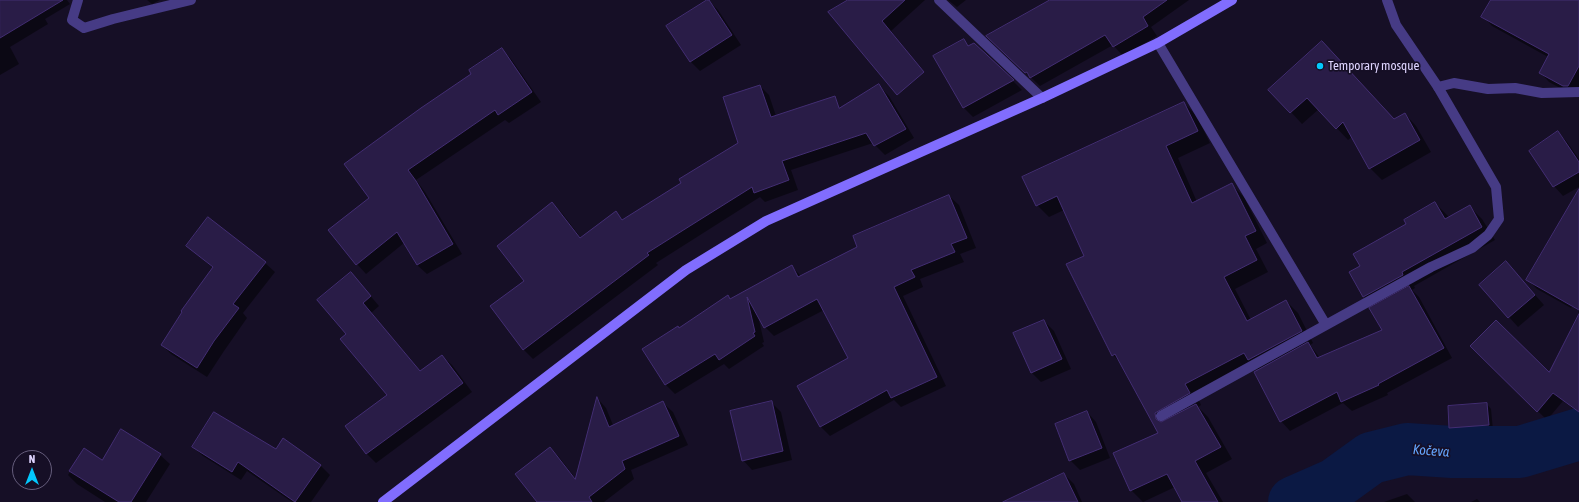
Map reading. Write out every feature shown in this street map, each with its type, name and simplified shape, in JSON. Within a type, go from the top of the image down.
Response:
[{"type":"main road","points":[[382,502],[686,270],[766,221],[1042,98],[1158,43],[1232,0]]},
{"type":"street","points":[[78,0],[73,11],[72,20],[84,28],[113,19],[191,0]]},
{"type":"street","points":[[939,0],[1042,98]]},
{"type":"street","points":[[1160,416],[1431,267],[1472,248],[1488,235],[1499,219],[1496,187],[1438,87],[1396,25],[1387,0]]},
{"type":"street","points":[[1158,43],[1326,325]]},
{"type":"street","points":[[1438,87],[1454,83],[1488,90],[1515,88],[1542,93],[1579,92]]},
{"type":"building","points":[[0,0],[63,0],[0,38]]},
{"type":"building","points":[[709,0],[732,35],[690,62],[666,26]]},
{"type":"building","points":[[848,0],[905,0],[882,21],[924,72],[897,95],[828,12]]},
{"type":"building","points":[[1050,0],[1167,0],[1143,17],[1148,26],[1113,47],[1105,35],[1030,78],[1027,72],[1025,73],[986,36]]},
{"type":"building","points":[[1491,0],[1579,0],[1579,66],[1568,86],[1563,86],[1539,73],[1549,54],[1481,17]]},
{"type":"building","points":[[964,39],[968,46],[974,43],[1014,80],[963,108],[933,56]]},
{"type":"building","points":[[1322,41],[1394,119],[1405,113],[1420,140],[1369,169],[1343,122],[1336,129],[1307,98],[1290,113],[1268,90]]},
{"type":"building","points":[[502,48],[532,92],[498,115],[495,110],[408,170],[453,244],[417,265],[397,232],[356,265],[328,230],[369,198],[344,164],[471,74],[469,70]]},
{"type":"building","points":[[879,84],[906,129],[874,146],[866,133],[782,161],[789,180],[754,193],[752,187],[647,253],[649,255],[523,350],[490,306],[524,281],[497,246],[552,202],[580,238],[616,211],[622,220],[681,183],[679,179],[738,143],[723,97],[760,85],[771,117],[835,96],[839,108]]},
{"type":"building","points":[[1184,102],[1198,131],[1166,146],[1192,203],[1232,183],[1256,231],[1245,236],[1257,260],[1224,277],[1247,321],[1286,300],[1302,331],[1248,360],[1244,353],[1185,384],[1190,393],[1155,413],[1156,419],[1161,422],[1196,404],[1221,447],[1195,461],[1218,502],[1182,502],[1167,474],[1130,491],[1113,453],[1158,433],[1115,354],[1112,356],[1066,264],[1084,256],[1057,196],[1036,206],[1022,177]]},
{"type":"building","points":[[1558,131],[1579,162],[1579,172],[1553,187],[1529,151]]},
{"type":"building","points":[[1579,189],[1579,310],[1526,280]]},
{"type":"building","points":[[949,195],[967,238],[951,244],[955,252],[911,270],[915,277],[894,287],[937,377],[891,398],[887,390],[820,427],[797,386],[848,358],[817,299],[764,328],[747,297],[755,332],[753,333],[755,336],[719,360],[715,354],[665,385],[642,349],[678,326],[679,328],[728,295],[730,299],[792,265],[798,277],[857,247],[853,236]]},
{"type":"building","points":[[1435,202],[1445,219],[1470,205],[1482,227],[1402,272],[1403,275],[1363,297],[1349,272],[1360,266],[1353,254],[1406,224],[1404,220]]},
{"type":"building","points":[[208,217],[266,262],[233,304],[239,308],[214,341],[197,368],[161,345],[182,312],[181,311],[213,267],[186,246]]},
{"type":"building","points":[[1506,261],[1535,295],[1508,318],[1479,285]]},
{"type":"building","points":[[351,272],[371,296],[363,303],[420,371],[442,355],[463,383],[366,454],[345,426],[387,395],[340,339],[346,334],[317,300]]},
{"type":"building","points":[[1409,286],[1444,348],[1378,384],[1379,385],[1341,402],[1337,392],[1280,422],[1254,372],[1308,342],[1317,358],[1382,330],[1369,308]]},
{"type":"building","points":[[1579,314],[1579,412],[1553,393],[1537,412],[1470,346],[1496,320],[1549,372]]},
{"type":"building","points":[[1044,320],[1062,359],[1031,373],[1013,333]]},
{"type":"building","points":[[597,397],[609,427],[663,401],[679,436],[622,461],[625,469],[589,497],[592,502],[537,502],[515,474],[550,447],[575,479]]},
{"type":"building","points":[[772,401],[783,451],[742,461],[730,411]]},
{"type":"building","points":[[1487,403],[1489,425],[1449,428],[1448,406]]},
{"type":"building","points":[[1087,411],[1102,448],[1069,461],[1055,424]]},
{"type":"building","points":[[214,412],[276,449],[283,438],[321,465],[295,502],[238,462],[232,472],[192,447]]},
{"type":"building","points":[[121,429],[161,454],[131,502],[119,502],[69,471],[84,448],[102,460]]},
{"type":"building","points":[[1064,473],[1078,502],[1003,502]]},
{"type":"waterway","name":"Kočeva","points":[[1294,502],[1335,484],[1371,458],[1407,449],[1452,452],[1520,452],[1579,434]]},
{"type":"place","name":"Temporary mosque","points":[[1320,66]]}]
